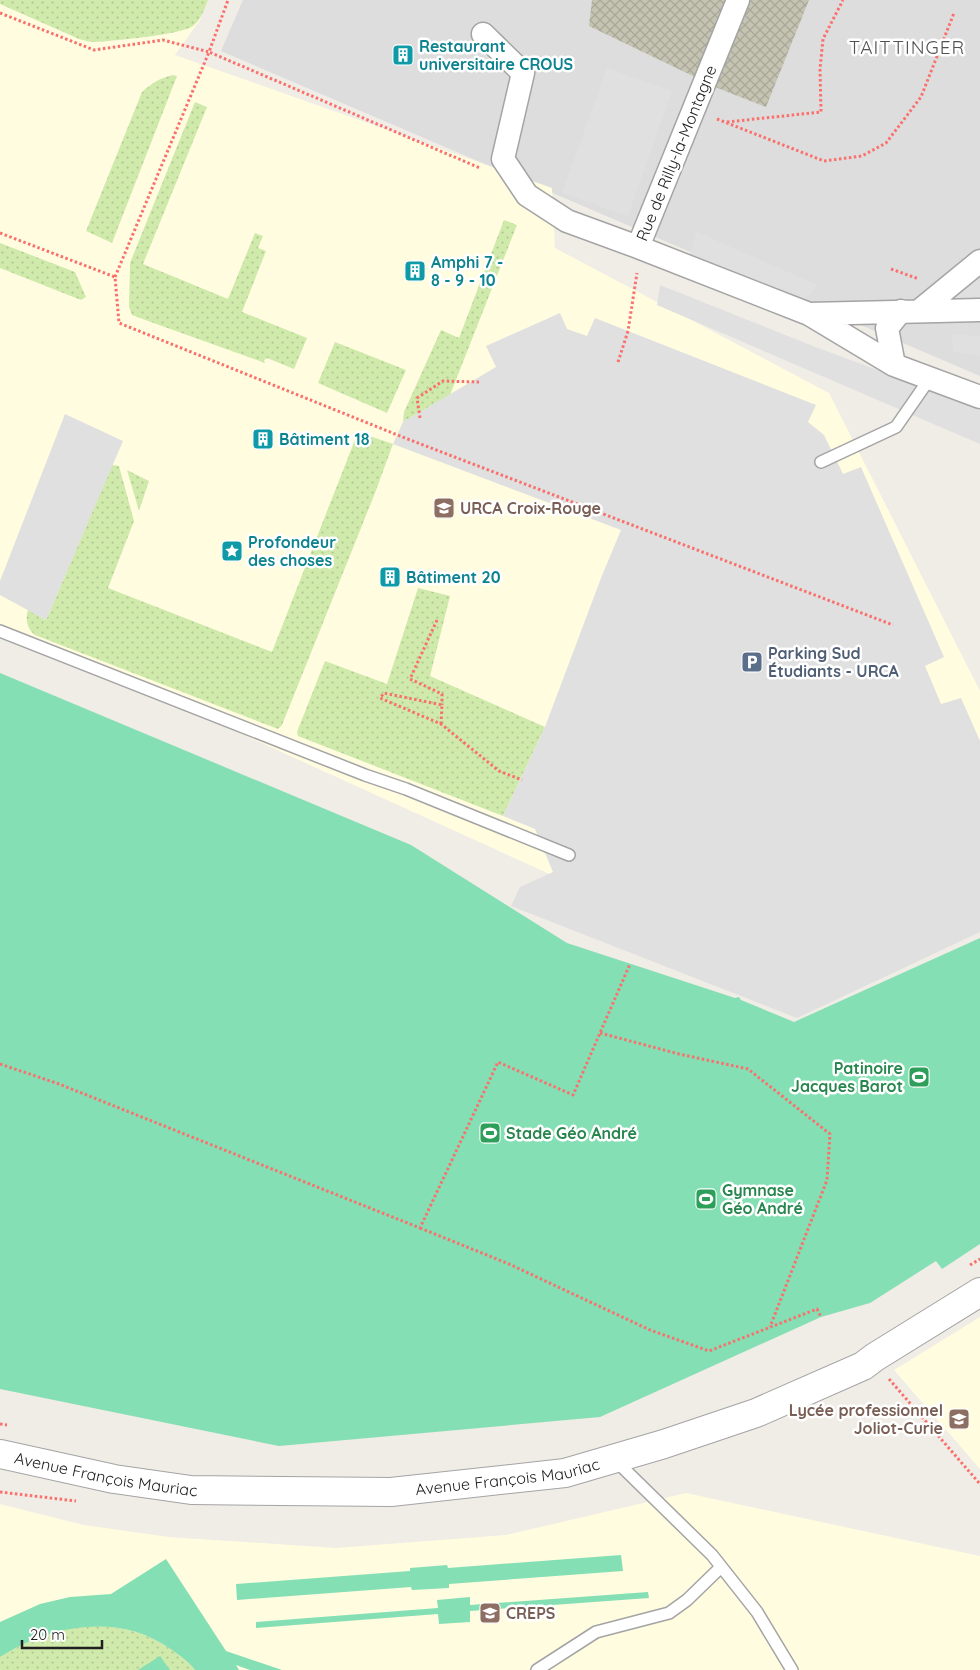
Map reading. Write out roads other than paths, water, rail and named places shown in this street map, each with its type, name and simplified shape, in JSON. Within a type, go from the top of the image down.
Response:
[{"type":"street","name":"Rue de Rilly-la-Montagne","points":[[738,0],[638,247],[809,314],[894,365],[980,397]]},
{"type":"street","points":[[483,34],[523,73],[503,159],[527,195],[567,221],[638,247]]},
{"type":"street","points":[[894,365],[887,328],[980,261]]},
{"type":"street","name":"Rue de Rilly-la-Montagne","points":[[809,314],[980,310]]},
{"type":"street","name":"Avenue François Mauriac","points":[[0,1454],[114,1479],[191,1490],[391,1492],[565,1473],[664,1444],[756,1413],[863,1366],[874,1357],[980,1292]]},
{"type":"lane","points":[[821,462],[896,427],[930,378]]},
{"type":"lane","points":[[0,631],[365,775],[406,789],[569,855]]},
{"type":"lane","points":[[614,1458],[624,1471],[657,1500],[712,1555],[757,1612],[792,1670]]},
{"type":"lane","points":[[537,1670],[596,1632],[669,1614],[722,1567]]},
{"type":"place","name":"Restaurant universitaire CROUS","points":[[403,55]]},
{"type":"place","name":"Amphi 7 - 8 - 9 - 10","points":[[415,271]]},
{"type":"place","name":"Bâtiment 18","points":[[263,439]]},
{"type":"place","name":"URCA Croix-Rouge","points":[[444,508]]},
{"type":"place","name":"Profondeur des choses","points":[[232,551]]},
{"type":"place","name":"Bâtiment 20","points":[[390,577]]},
{"type":"place","name":"Parking Sud Étudiants - URCA","points":[[752,662]]},
{"type":"place","name":"Patinoire Jacques Barot","points":[[919,1077]]},
{"type":"place","name":"Stade Géo André","points":[[490,1133]]},
{"type":"place","name":"Gymnase Géo André","points":[[706,1199]]},
{"type":"place","name":"Lycée professionnel Joliot-Curie","points":[[959,1419]]},
{"type":"place","name":"CREPS","points":[[490,1613]]},
{"type":"district","name":"TAITTINGER","points":[[907,47]]}]
